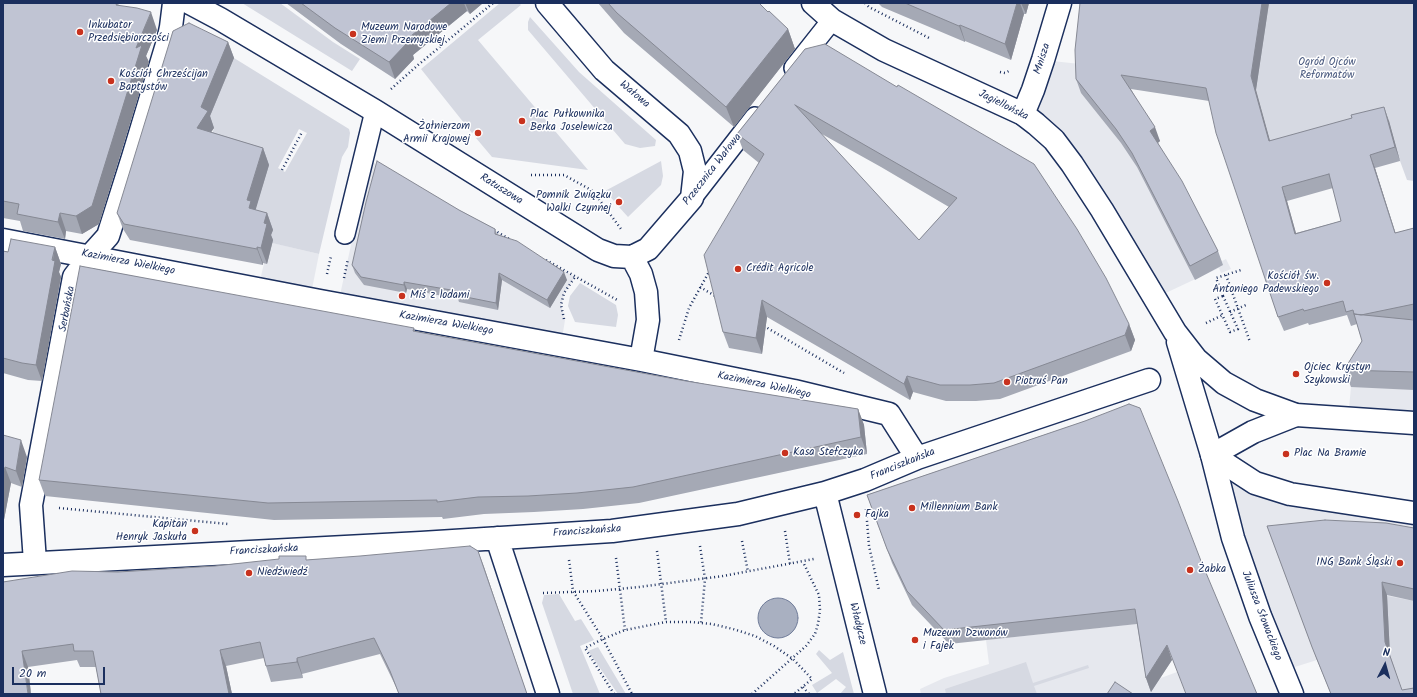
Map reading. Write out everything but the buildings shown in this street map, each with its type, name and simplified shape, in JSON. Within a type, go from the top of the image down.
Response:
[{"type":"street","name":"Serbańska","points":[[35,562],[31,505],[74,277],[108,236],[168,40],[174,3]]},
{"type":"street","name":"Ratuszowa","points":[[190,3],[220,19],[375,111],[598,250],[614,256],[632,257]]},
{"type":"street","name":"Wałowa","points":[[547,3],[604,70],[679,134],[690,151],[696,170],[692,198]]},
{"type":"street","name":"Jagiellońska","points":[[813,3],[832,20],[884,50],[1023,114],[1054,140],[1072,164],[1102,210],[1175,332]]},
{"type":"street","name":"Mnisza","points":[[1023,114],[1033,90],[1060,3]]},
{"type":"street","name":"Przecznica Wałowa","points":[[632,257],[648,249],[692,198]]},
{"type":"street","name":"Kazimierza Wielkiego","points":[[3,240],[320,301],[641,360],[794,391],[889,414],[917,458]]},
{"type":"street","points":[[632,257],[641,274],[646,292],[648,320],[641,360]]},
{"type":"street","points":[[1175,332],[1196,359],[1224,383],[1255,400],[1296,415],[1414,423]]},
{"type":"street","points":[[1175,332],[1212,455],[1255,483],[1290,494],[1414,513]]},
{"type":"street","name":"Franciszkańska","points":[[3,565],[35,562],[612,531],[738,514],[825,493],[865,480],[917,458],[1149,380]]},
{"type":"street","points":[[1212,455],[1253,432],[1296,415]]},
{"type":"street","name":"Juliusza Słowackiego","points":[[1212,455],[1233,538],[1260,616],[1292,694]]},
{"type":"street","name":"Władycze","points":[[825,493],[835,555],[875,694]]},
{"type":"street","points":[[497,538],[548,694]]},
{"type":"lane","points":[[782,83],[832,20]]},
{"type":"lane","name":"Przecznica Wałowa","points":[[692,198],[767,101]]},
{"type":"lane","points":[[345,234],[375,111]]},
{"type":"path","points":[[375,111],[383,97],[418,65],[493,3]]},
{"type":"path","points":[[865,3],[937,42]]},
{"type":"path","points":[[998,72],[1005,73],[1016,67]]},
{"type":"path","points":[[282,170],[302,132]]},
{"type":"path","points":[[493,230],[514,241]]},
{"type":"path","points":[[541,257],[622,304]]},
{"type":"path","points":[[673,367],[680,334],[689,308],[713,265]]},
{"type":"path","points":[[1223,296],[1215,299],[1230,332],[1238,329],[1216,278],[1241,270]]},
{"type":"path","points":[[1226,275],[1250,342]]},
{"type":"path","points":[[565,320],[561,305],[564,293],[575,277]]},
{"type":"path","points":[[700,287],[720,300]]},
{"type":"path","points":[[1230,312],[1246,306]]},
{"type":"path","points":[[1206,323],[1223,316]]},
{"type":"path","points":[[761,324],[850,377]]},
{"type":"path","points":[[31,505],[230,524]]},
{"type":"path","points":[[697,520],[705,579],[701,623]]},
{"type":"path","points":[[653,526],[666,622]]},
{"type":"path","points":[[612,531],[625,630]]},
{"type":"path","points":[[566,534],[573,591],[603,639],[632,694]]},
{"type":"path","points":[[541,593],[597,591],[661,585],[705,579],[835,555]]},
{"type":"path","points":[[752,694],[793,659],[815,634],[820,610],[819,595],[803,562]]},
{"type":"path","points":[[614,694],[585,648],[625,630],[666,622],[701,623],[733,629],[755,636],[774,646],[793,659],[812,679],[794,694]]},
{"type":"path","points":[[803,687],[809,694]]},
{"type":"shaded area","points":[[1043,60],[1080,64],[1130,95],[1160,141],[1156,145],[1202,228],[1206,226],[1209,231],[1205,233],[1222,261],[1226,259],[1231,269],[1221,273],[1219,268],[1155,298],[1036,124],[1033,90]]},
{"type":"shaded area","points":[[363,158],[398,174],[575,277],[564,293],[561,305],[565,320],[561,345],[338,304],[353,236]]},
{"type":"shaded area","points":[[269,242],[319,254],[310,299],[258,289]]},
{"type":"shaded area","points":[[1414,330],[1414,423],[1348,419],[1351,387],[1380,340]]},
{"type":"shaded area","points":[[1212,455],[1255,483],[1414,513],[1414,675],[1317,660],[1282,671]]},
{"type":"shaded area","points":[[1144,623],[1150,682],[1177,672],[1186,694],[921,694],[920,689],[944,678],[989,664],[986,640]]},
{"type":"green space","points":[[242,3],[280,3],[333,42],[360,59],[352,71]]},
{"type":"green space","points":[[500,3],[519,3],[521,5],[478,40],[588,170],[492,157],[476,138],[483,133],[479,128],[472,133],[421,69]]},
{"type":"green space","name":"Ogród Ojców Reformatów","points":[[1269,3],[1414,3],[1414,181],[1407,180],[1400,161],[1274,155],[1256,90]]},
{"type":"green space","points":[[530,17],[579,72],[656,140],[655,146],[640,148],[625,144],[528,30],[528,22]]},
{"type":"green space","points":[[234,58],[349,129],[350,133],[348,147],[342,157],[319,254],[272,243],[255,225],[208,147],[214,128],[208,124],[211,112]],"holes":[[[299,129],[307,133],[285,172],[278,168]]]},
{"type":"green space","points":[[661,161],[663,176],[661,185],[628,217],[619,207],[624,202],[619,196],[614,201],[605,191]]},
{"type":"green space","points":[[580,283],[616,305],[618,315],[616,327],[575,322],[568,306],[570,296]]},
{"type":"green space","points":[[559,594],[575,621],[581,619],[594,640],[580,646],[600,694],[573,694],[542,603],[544,595]]},
{"type":"green space","points":[[1387,596],[1414,601],[1414,694],[1404,694],[1390,655]]},
{"type":"green space","points":[[598,647],[626,694],[618,694],[588,651]]},
{"type":"green space","points":[[819,650],[830,660],[843,652],[854,694],[840,694],[846,687],[836,679],[817,693],[812,685],[832,673],[816,654]]},
{"type":"green space","points":[[1026,662],[1033,683],[1088,665],[1089,668],[1034,686],[1037,694],[946,694],[945,689]]},
{"type":"water","points":[[774,598],[782,598],[789,601],[795,607],[798,618],[795,629],[789,635],[782,638],[774,638],[767,635],[761,629],[758,622],[758,614],[761,607],[767,601]]},
{"type":"place","name":"Inkubator Przedsiębiorczości","points":[[80,32]]},
{"type":"place","name":"Muzeum Narodowe Ziemi Przemyskiej","points":[[353,34]]},
{"type":"place","name":"Kościół Chrześcijan Baptystów","points":[[111,81]]},
{"type":"place","name":"Plac Pułkownika Berka Joselewicza","points":[[522,121]]},
{"type":"place","name":"Żołnierzom Armii Krajowej","points":[[478,133]]},
{"type":"place","name":"Pomnik Związku Walki Czynnej","points":[[619,202]]},
{"type":"place","name":"Crédit Agricole","points":[[738,269]]},
{"type":"place","name":"Kościół św. Antoniego Padewskiego","points":[[1327,283]]},
{"type":"place","name":"Miś z lodami","points":[[402,296]]},
{"type":"place","name":"Ojciec Krystyn Szykowski","points":[[1296,374]]},
{"type":"place","name":"Piotruś Pan","points":[[1007,382]]},
{"type":"place","name":"Kasa Stefczyka","points":[[785,453]]},
{"type":"place","name":"Plac Na Bramie","points":[[1286,454]]},
{"type":"place","name":"Millennium Bank","points":[[912,508]]},
{"type":"place","name":"Fajka","points":[[857,515]]},
{"type":"place","name":"Kapitan Henryk Jaskuła","points":[[195,531]]},
{"type":"place","name":"ING Bank Śląski","points":[[1400,563]]},
{"type":"place","name":"Żabka","points":[[1190,570]]},
{"type":"place","name":"Niedźwiedź","points":[[249,573]]},
{"type":"place","name":"Muzeum Dzwonów i Fajek","points":[[915,640]]}]
